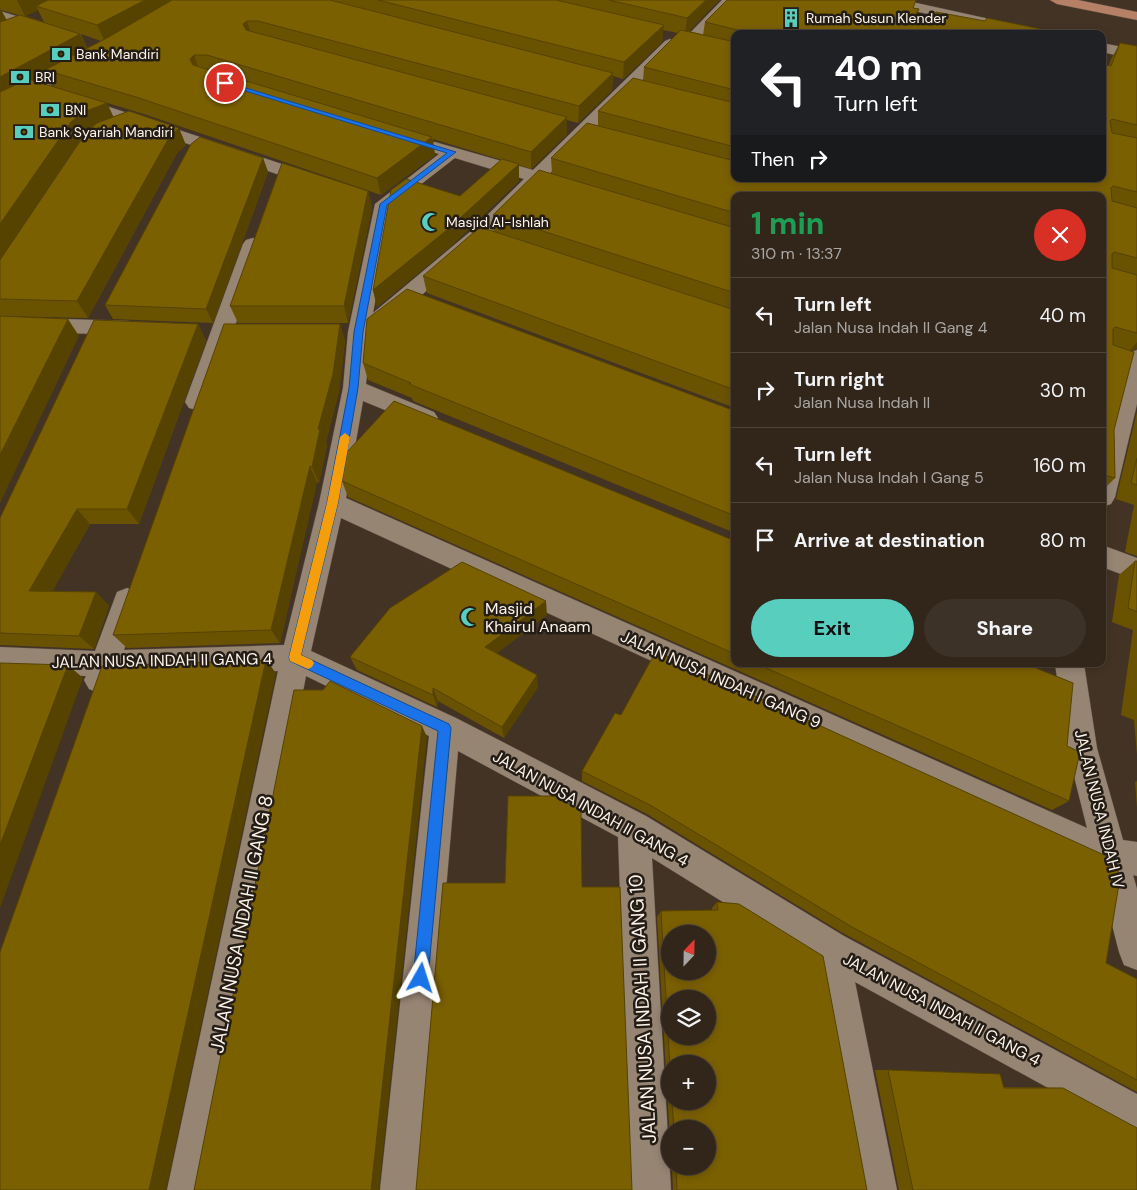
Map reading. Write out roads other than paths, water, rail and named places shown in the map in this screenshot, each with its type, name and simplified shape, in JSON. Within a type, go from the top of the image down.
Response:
[{"type":"main road","points":[[1057,0],[1137,16]]},
{"type":"main road","points":[[1121,0],[1137,3]]},
{"type":"street","points":[[349,332],[417,299],[487,238],[536,177],[585,130],[637,89],[682,40],[730,0]]},
{"type":"street","points":[[883,0],[1019,30]]},
{"type":"street","points":[[922,26],[931,11]]},
{"type":"street","points":[[0,16],[64,36]]},
{"type":"street","points":[[7,33],[42,16]]},
{"type":"street","points":[[657,34],[707,46]]},
{"type":"street","points":[[1106,49],[1137,55]]},
{"type":"street","points":[[0,108],[100,54]]},
{"type":"street","points":[[609,82],[637,89]]},
{"type":"street","points":[[34,88],[138,120],[204,143],[277,177],[327,185]]},
{"type":"street","points":[[106,131],[138,120]]},
{"type":"street","points":[[566,125],[604,136]]},
{"type":"street","points":[[414,140],[555,183]]},
{"type":"street","points":[[188,154],[191,150],[204,143]]},
{"type":"street","name":"JALAN NUSA INDAH II GANG 8","points":[[187,1190],[295,657],[332,503],[354,388],[349,332],[374,201],[452,152]]},
{"type":"street","points":[[189,424],[260,223]]},
{"type":"street","points":[[0,324],[145,328]]},
{"type":"street","points":[[1106,485],[1118,448],[1132,361]]},
{"type":"street","points":[[354,388],[444,426]]},
{"type":"street","name":"JALAN NUSA INDAH I GANG 9","points":[[332,503],[1123,857]]},
{"type":"street","points":[[1106,557],[1137,569]]},
{"type":"street","points":[[92,701],[137,571]]},
{"type":"street","name":"JALAN NUSA INDAH II GANG 4","points":[[0,660],[105,664],[295,657],[445,728],[634,828],[831,949],[1137,1115]]},
{"type":"street","name":"JALAN NUSA INDAH IV","points":[[1063,675],[1082,748],[1123,857],[1137,952]]},
{"type":"street","points":[[400,1190],[445,728]]},
{"type":"street","name":"JALAN NUSA INDAH II GANG 10","points":[[634,828],[651,1190]]},
{"type":"street","points":[[831,949],[877,1190]]},
{"type":"place","name":"Rumah Susun Klender","points":[[791,18]]},
{"type":"place","name":"Bank Mandiri","points":[[61,54]]},
{"type":"place","name":"BRI","points":[[20,77]]},
{"type":"place","name":"BNI","points":[[50,110]]},
{"type":"place","name":"Bank Syariah Mandiri","points":[[24,132]]},
{"type":"place","name":"Masjid Al-Ishlah","points":[[431,222]]},
{"type":"place","name":"Masjid Khairul Anaam","points":[[470,617]]}]
